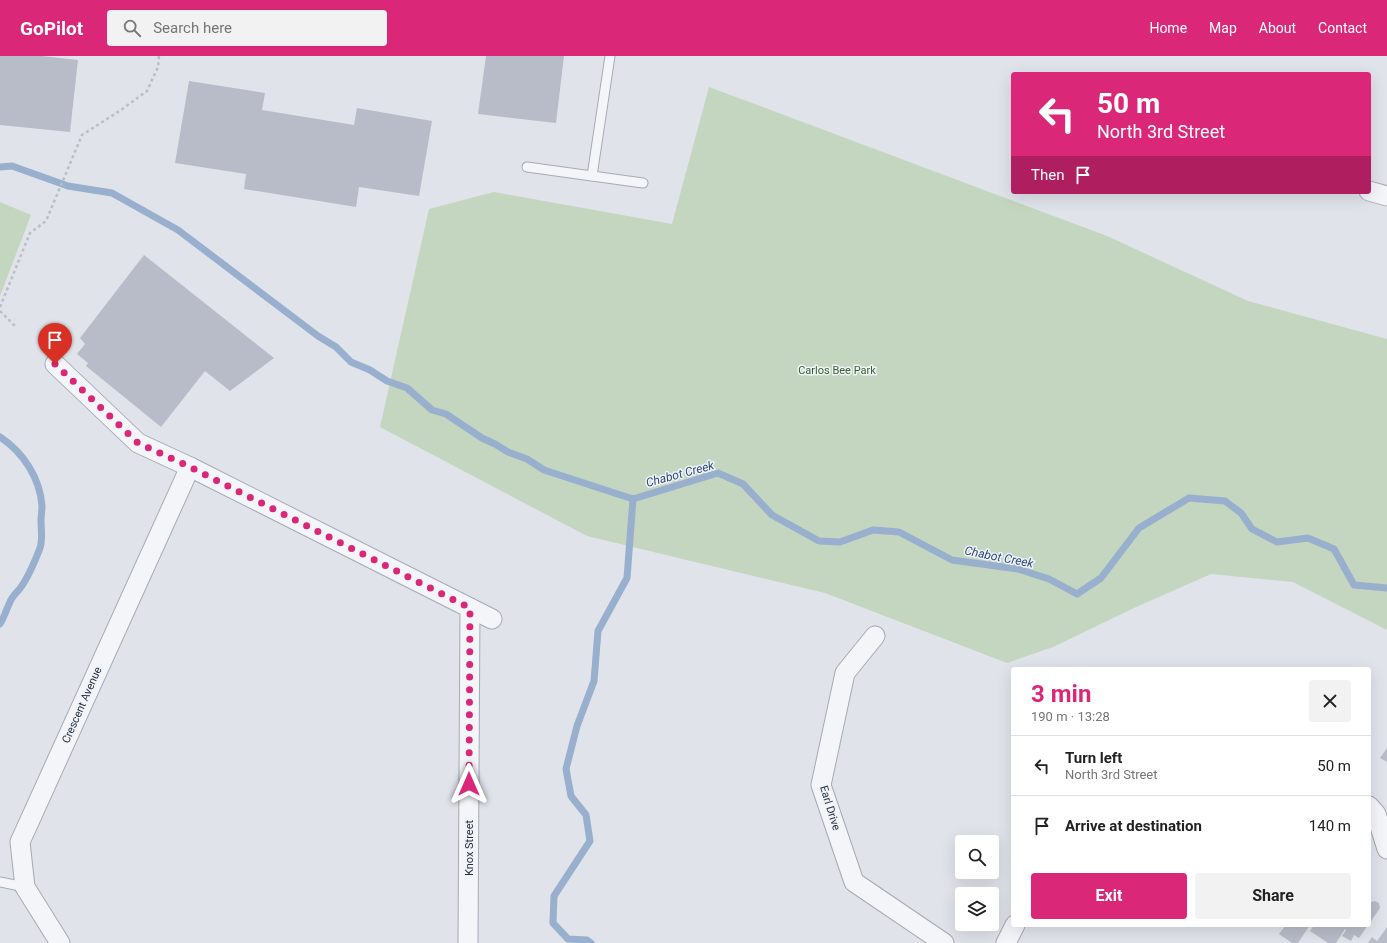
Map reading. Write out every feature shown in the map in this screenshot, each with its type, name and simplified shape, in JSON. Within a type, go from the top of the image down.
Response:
[{"type":"street","points":[[1371,192],[1387,196]]},
{"type":"street","points":[[55,364],[138,443],[190,467],[492,619]]},
{"type":"street","name":"Crescent Avenue","points":[[60,943],[25,887],[20,842],[190,467]]},
{"type":"street","name":"Knox Street","points":[[468,943],[470,608]]},
{"type":"street","name":"Earl Drive","points":[[876,636],[845,673],[821,785],[854,882],[944,943]]},
{"type":"street","points":[[1371,808],[1376,814],[1387,850]]},
{"type":"street","points":[[1006,943],[1015,927]]},
{"type":"lane","points":[[592,176],[610,56]]},
{"type":"lane","points":[[527,167],[643,183]]},
{"type":"lane","points":[[0,882],[25,887]]},
{"type":"path","points":[[0,307],[30,232],[46,221],[82,135],[122,110],[146,91],[158,67],[160,56]]},
{"type":"path","points":[[0,311],[15,326]]},
{"type":"green space","name":"Carlos Bee Park","points":[[709,87],[1107,236],[1248,301],[1387,339],[1387,630],[1293,582],[1211,574],[1134,608],[1053,647],[1007,663],[825,593],[587,536],[380,427],[429,209],[494,192],[672,224]]},
{"type":"green space","points":[[0,202],[31,215],[0,296]]},
{"type":"building","points":[[0,56],[42,56],[78,60],[70,132],[0,125]]},
{"type":"building","points":[[486,56],[564,56],[556,123],[478,114]]},
{"type":"building","points":[[189,81],[265,93],[262,110],[354,125],[357,108],[432,121],[419,196],[359,187],[356,207],[244,189],[246,174],[175,163]]},
{"type":"building","points":[[144,255],[274,358],[230,391],[205,371],[161,427],[86,366],[88,363],[77,354],[85,344],[80,338]]},
{"type":"building","points":[[1387,748],[1387,762],[1380,758]]},
{"type":"building","points":[[1375,901],[1379,903],[1380,908],[1371,921],[1371,902]]},
{"type":"building","points":[[1284,927],[1309,927],[1298,943],[1292,943],[1279,934]]},
{"type":"building","points":[[1313,927],[1367,927],[1359,938],[1354,935],[1351,941],[1342,936],[1346,930],[1345,929],[1336,943],[1328,943],[1310,931]]},
{"type":"building","points":[[1387,927],[1387,943],[1368,943],[1372,937],[1377,941]]},
{"type":"waterway","points":[[0,167],[12,166],[68,186],[112,193],[178,230],[318,336],[336,347],[351,362],[370,370],[387,381],[407,388],[432,410],[446,414],[482,438],[508,452],[527,459],[544,470],[633,499]]},
{"type":"waterway","points":[[0,437],[16,450],[29,467],[38,486],[42,506],[42,538],[40,548],[24,583],[11,600],[0,624]]},
{"type":"waterway","name":"Chabot Creek","points":[[633,499],[718,473],[743,484],[772,515],[819,541],[840,542],[873,530],[899,532],[952,560],[1018,569],[1049,579],[1077,594],[1101,578],[1139,528],[1189,498],[1225,501],[1241,513],[1252,529],[1277,542],[1308,538],[1334,549],[1354,585],[1387,588]]},
{"type":"waterway","points":[[591,943],[587,940],[568,939],[553,923],[554,896],[590,841],[586,815],[571,796],[566,769],[577,726],[594,681],[598,631],[627,578],[633,499]]},
{"type":"route","points":[[55,364],[138,443],[190,467],[470,608],[469,784]]}]
